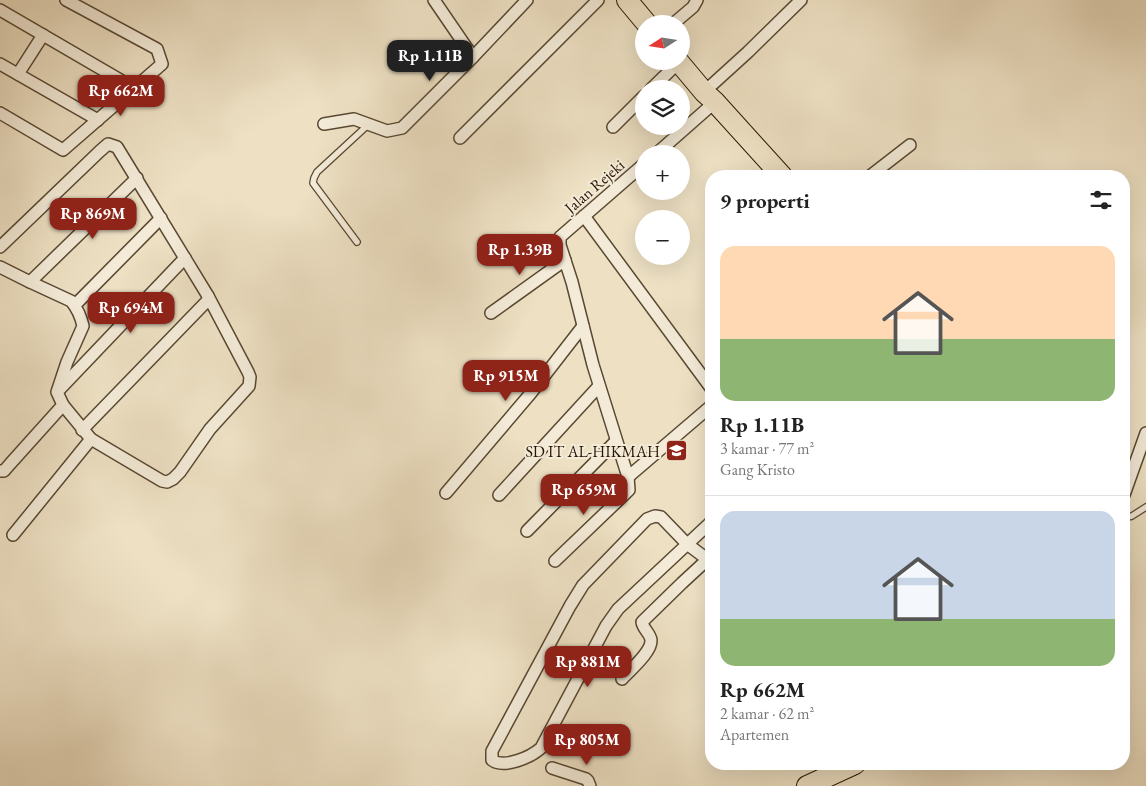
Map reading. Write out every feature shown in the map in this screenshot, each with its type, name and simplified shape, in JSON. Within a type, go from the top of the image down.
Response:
[{"type":"highway","points":[[626,0],[638,15]]},
{"type":"highway","points":[[686,70],[777,170]]},
{"type":"highway","points":[[807,786],[843,770]]},
{"type":"street","points":[[0,113],[63,150],[162,64],[157,49],[66,0]]},
{"type":"street","points":[[434,0],[473,57]]},
{"type":"street","points":[[324,124],[352,118],[386,131],[402,128],[527,0]]},
{"type":"street","points":[[460,138],[598,0]]},
{"type":"street","points":[[684,15],[693,7],[697,0]]},
{"type":"street","points":[[665,145],[710,97],[748,52],[801,0]]},
{"type":"street","points":[[1,12],[134,88]]},
{"type":"street","points":[[18,74],[43,35]]},
{"type":"street","points":[[0,64],[98,120]]},
{"type":"street","points":[[660,80],[669,70]]},
{"type":"street","points":[[613,127],[635,105]]},
{"type":"street","points":[[0,247],[100,150],[108,144],[117,147],[208,296],[248,372],[250,377],[249,386],[210,429],[180,472],[173,479],[167,482],[162,481],[91,439],[63,405],[57,392],[67,362],[83,326],[75,305],[71,301],[0,267]]},
{"type":"street","points":[[878,170],[910,145]]},
{"type":"street","name":"Jalan Rejeki","points":[[628,477],[599,386],[572,282],[560,245],[560,236],[635,172]]},
{"type":"street","points":[[30,282],[136,178]]},
{"type":"street","points":[[584,216],[705,380]]},
{"type":"street","points":[[75,305],[161,218]]},
{"type":"street","points":[[57,392],[185,258]]},
{"type":"street","points":[[491,313],[565,260]]},
{"type":"street","points":[[82,430],[208,300],[208,296]]},
{"type":"street","points":[[446,493],[531,393],[583,326]]},
{"type":"street","points":[[499,495],[599,386]]},
{"type":"street","points":[[0,471],[10,464],[63,405]]},
{"type":"street","points":[[556,561],[627,493],[629,490],[628,477],[705,411]]},
{"type":"street","points":[[1130,478],[1146,433]]},
{"type":"street","points":[[13,535],[91,439]]},
{"type":"street","points":[[527,531],[616,441]]},
{"type":"street","points":[[705,528],[687,544],[618,609],[606,626],[541,748],[530,755],[508,763],[501,764],[492,760],[492,751],[583,585],[647,519],[655,516],[661,517],[687,544],[705,558]]},
{"type":"street","points":[[622,679],[649,650],[650,637],[642,622],[674,589],[705,564]]},
{"type":"street","points":[[552,768],[586,779],[590,786]]},
{"type":"lane","points":[[357,242],[313,183],[317,172],[369,124]]},
{"type":"lane","points":[[1130,516],[1146,507]]},
{"type":"place","name":"SD IT AL-HIKMAH","points":[[676,451]]}]
